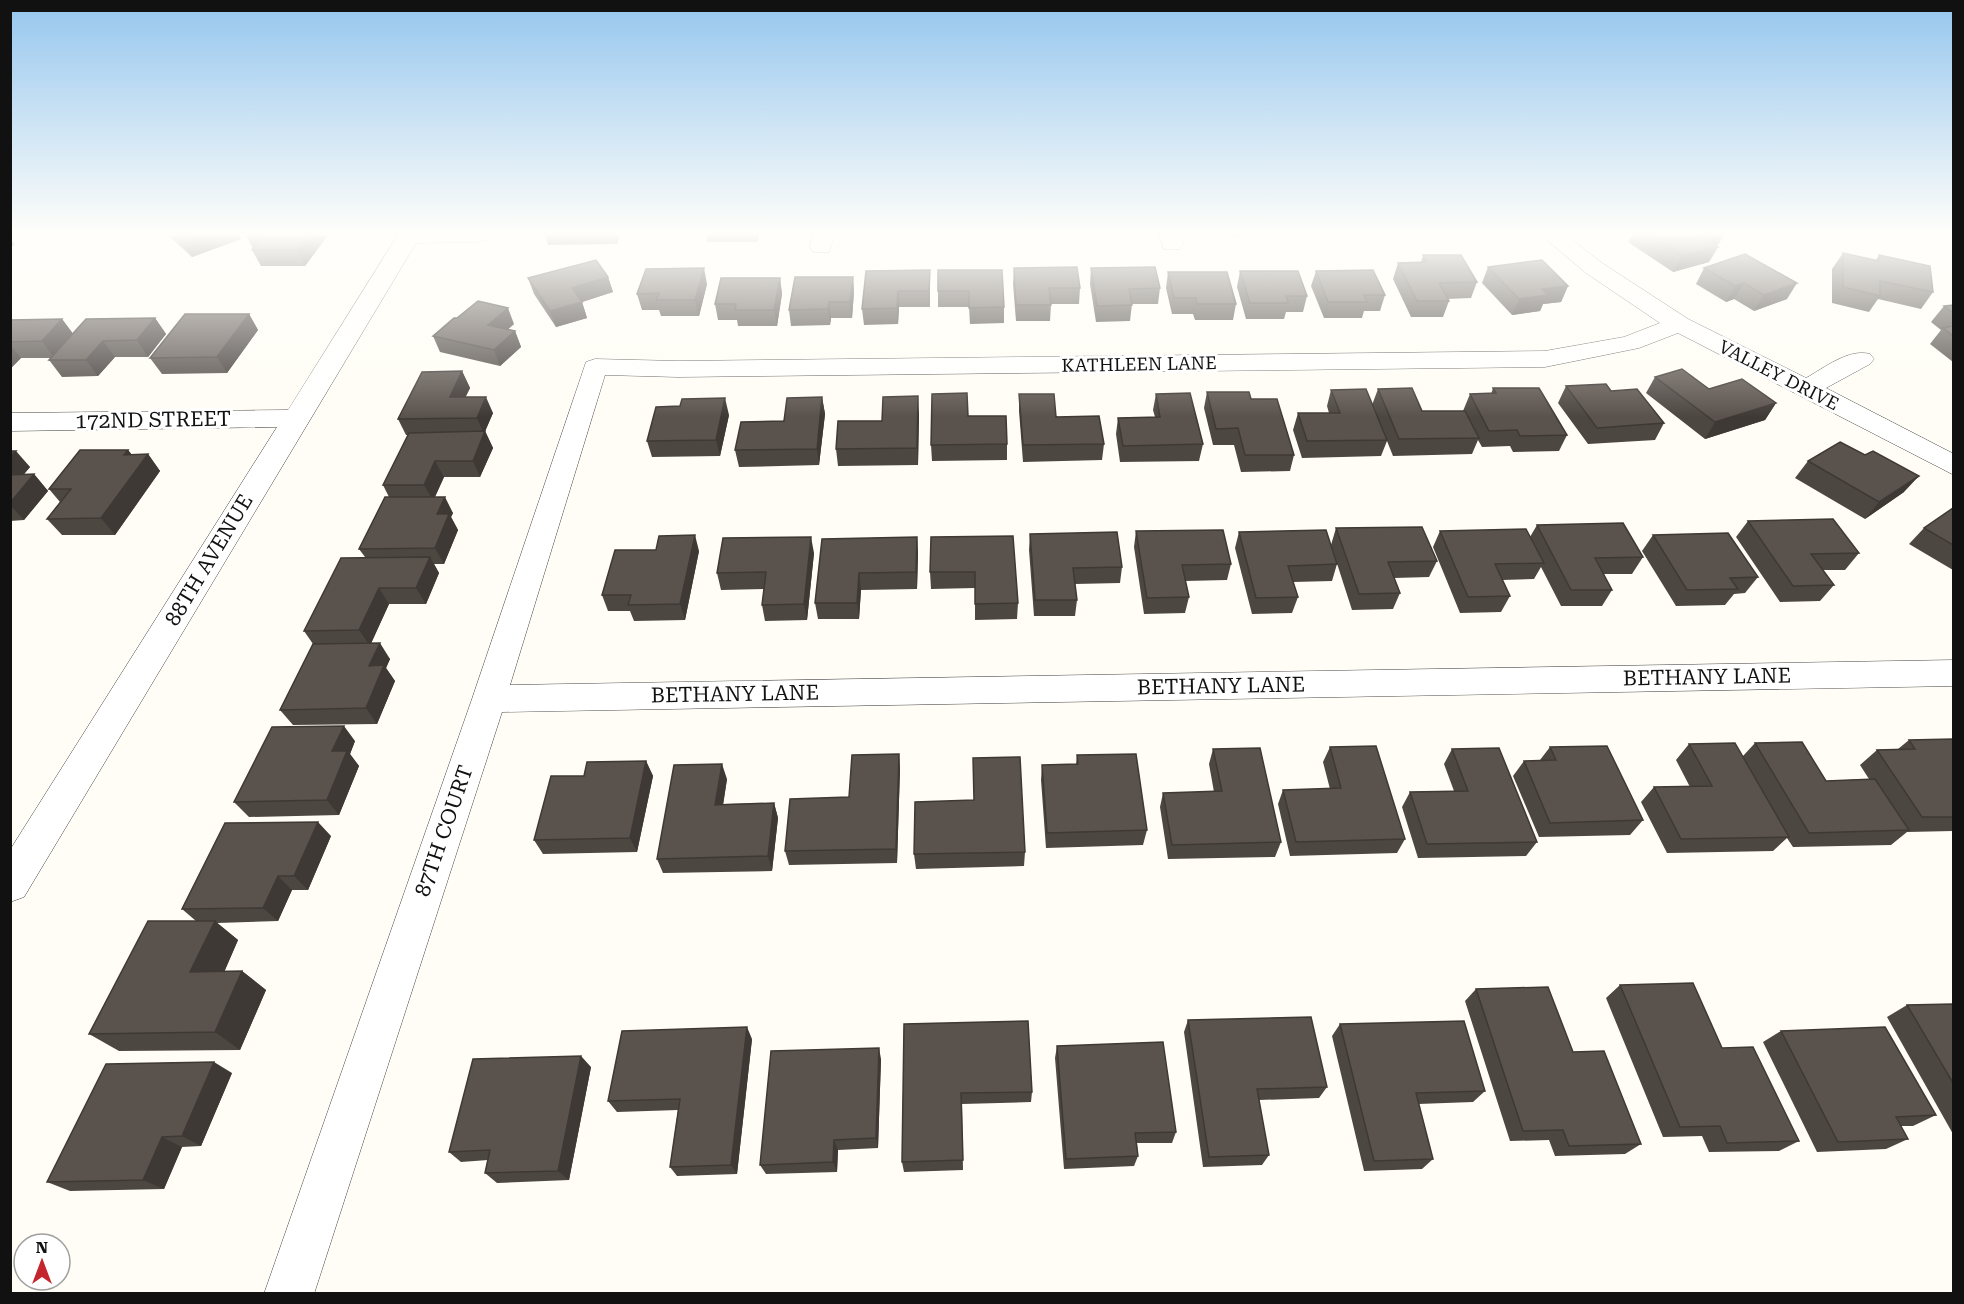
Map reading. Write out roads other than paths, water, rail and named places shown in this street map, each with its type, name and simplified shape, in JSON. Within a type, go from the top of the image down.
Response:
[{"type":"street","name":"88TH AVENUE","points":[[10,885],[371,296]]},
{"type":"street","name":"VALLEY DRIVE","points":[[1636,296],[1679,324],[1953,466]]},
{"type":"street","name":"KATHLEEN LANE","points":[[595,367],[690,369],[1545,359],[1630,343],[1679,324]]},
{"type":"street","points":[[1806,388],[1861,359]]},
{"type":"street","name":"87TH COURT","points":[[290,1293],[489,699],[595,367]]},
{"type":"street","name":"172ND STREET","points":[[10,422],[296,418]]},
{"type":"street","name":"BETHANY LANE","points":[[489,699],[1953,673]]}]
